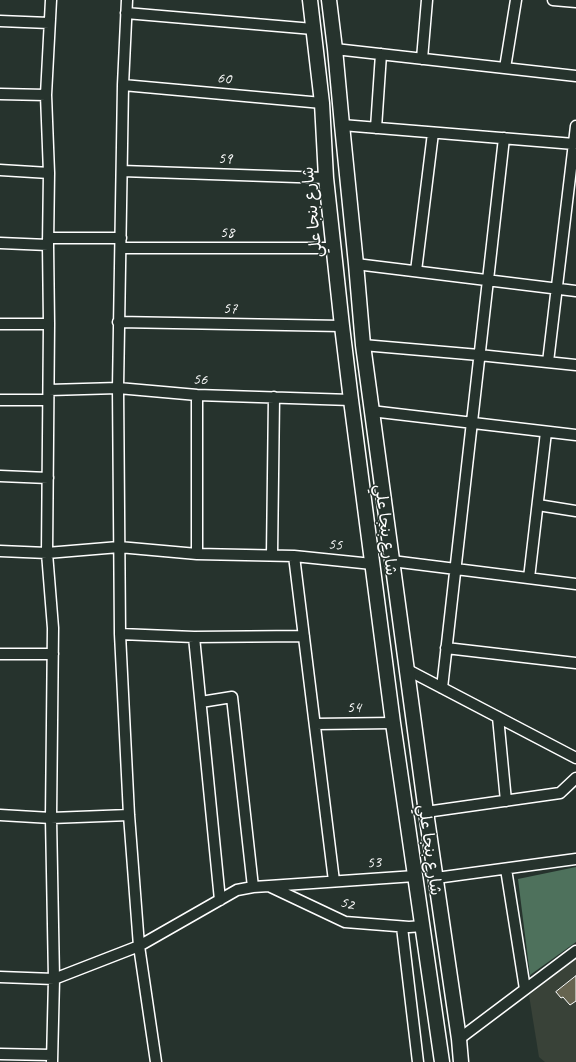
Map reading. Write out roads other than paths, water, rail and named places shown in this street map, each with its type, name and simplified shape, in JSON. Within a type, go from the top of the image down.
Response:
[{"type":"main road","name":"شارع بنجا علي","points":[[310,0],[322,103],[326,178],[351,400],[393,723],[442,1062]]},
{"type":"main road","name":"شارع بنجا علي","points":[[329,0],[363,346],[371,411],[461,1062]]},
{"type":"main road","points":[[366,519],[386,516]]},
{"type":"street","points":[[0,1054],[52,1059],[54,979],[51,818],[53,628],[47,554],[49,172],[46,95],[51,0]]},
{"type":"street","points":[[127,0],[123,85],[121,243],[118,322],[120,634],[129,815],[139,946],[156,1062]]},
{"type":"street","points":[[422,59],[428,0]]},
{"type":"street","points":[[506,68],[516,0]]},
{"type":"street","points":[[553,0],[576,2]]},
{"type":"street","points":[[126,13],[313,29]]},
{"type":"street","points":[[0,21],[49,23]]},
{"type":"street","points":[[335,49],[576,76]]},
{"type":"street","points":[[376,128],[381,54]]},
{"type":"street","name":"60","points":[[123,85],[322,103]]},
{"type":"street","points":[[0,94],[46,95]]},
{"type":"street","points":[[342,125],[574,144]]},
{"type":"street","points":[[548,362],[576,126]]},
{"type":"street","points":[[416,272],[433,133]]},
{"type":"street","points":[[442,688],[504,138]]},
{"type":"street","points":[[0,170],[49,172]]},
{"type":"street","name":"59","points":[[122,171],[326,178]]},
{"type":"street","points":[[565,216],[576,217]]},
{"type":"street","name":"58","points":[[0,243],[121,243],[334,248]]},
{"type":"street","points":[[356,264],[576,291]]},
{"type":"street","name":"57","points":[[118,322],[342,326]]},
{"type":"street","points":[[0,324],[49,324]]},
{"type":"street","points":[[363,346],[479,355],[576,365]]},
{"type":"street","name":"56","points":[[0,400],[118,388],[197,395],[351,400]]},
{"type":"street","points":[[197,395],[197,554]]},
{"type":"street","points":[[272,555],[274,397]]},
{"type":"street","points":[[371,411],[576,435]]},
{"type":"street","points":[[529,578],[546,432]]},
{"type":"street","points":[[0,476],[48,478]]},
{"type":"street","points":[[538,505],[576,511]]},
{"type":"street","name":"55","points":[[0,550],[47,554],[119,546],[197,554],[294,556],[372,564]]},
{"type":"street","points":[[294,556],[334,881]]},
{"type":"street","points":[[392,560],[576,584]]},
{"type":"street","points":[[120,634],[194,637],[304,636]]},
{"type":"street","points":[[194,637],[220,900]]},
{"type":"street","points":[[446,648],[576,663]]},
{"type":"street","points":[[0,654],[53,654]]},
{"type":"street","points":[[406,669],[576,758]]},
{"type":"street","points":[[201,702],[232,697],[252,887]]},
{"type":"street","points":[[498,717],[506,801]]},
{"type":"street","name":"54","points":[[315,724],[393,723]]},
{"type":"street","points":[[426,812],[560,793],[576,778]]},
{"type":"street","points":[[0,815],[51,818],[129,815]]},
{"type":"street","points":[[436,878],[576,859]]},
{"type":"street","points":[[506,869],[525,990]]},
{"type":"street","name":"53","points":[[54,979],[139,946],[237,890],[252,887],[415,876]]},
{"type":"street","name":"52","points":[[269,886],[345,922],[402,927],[423,926]]},
{"type":"street","points":[[402,927],[418,1062]]},
{"type":"street","points":[[459,1039],[576,951]]},
{"type":"street","points":[[0,977],[54,979]]}]
